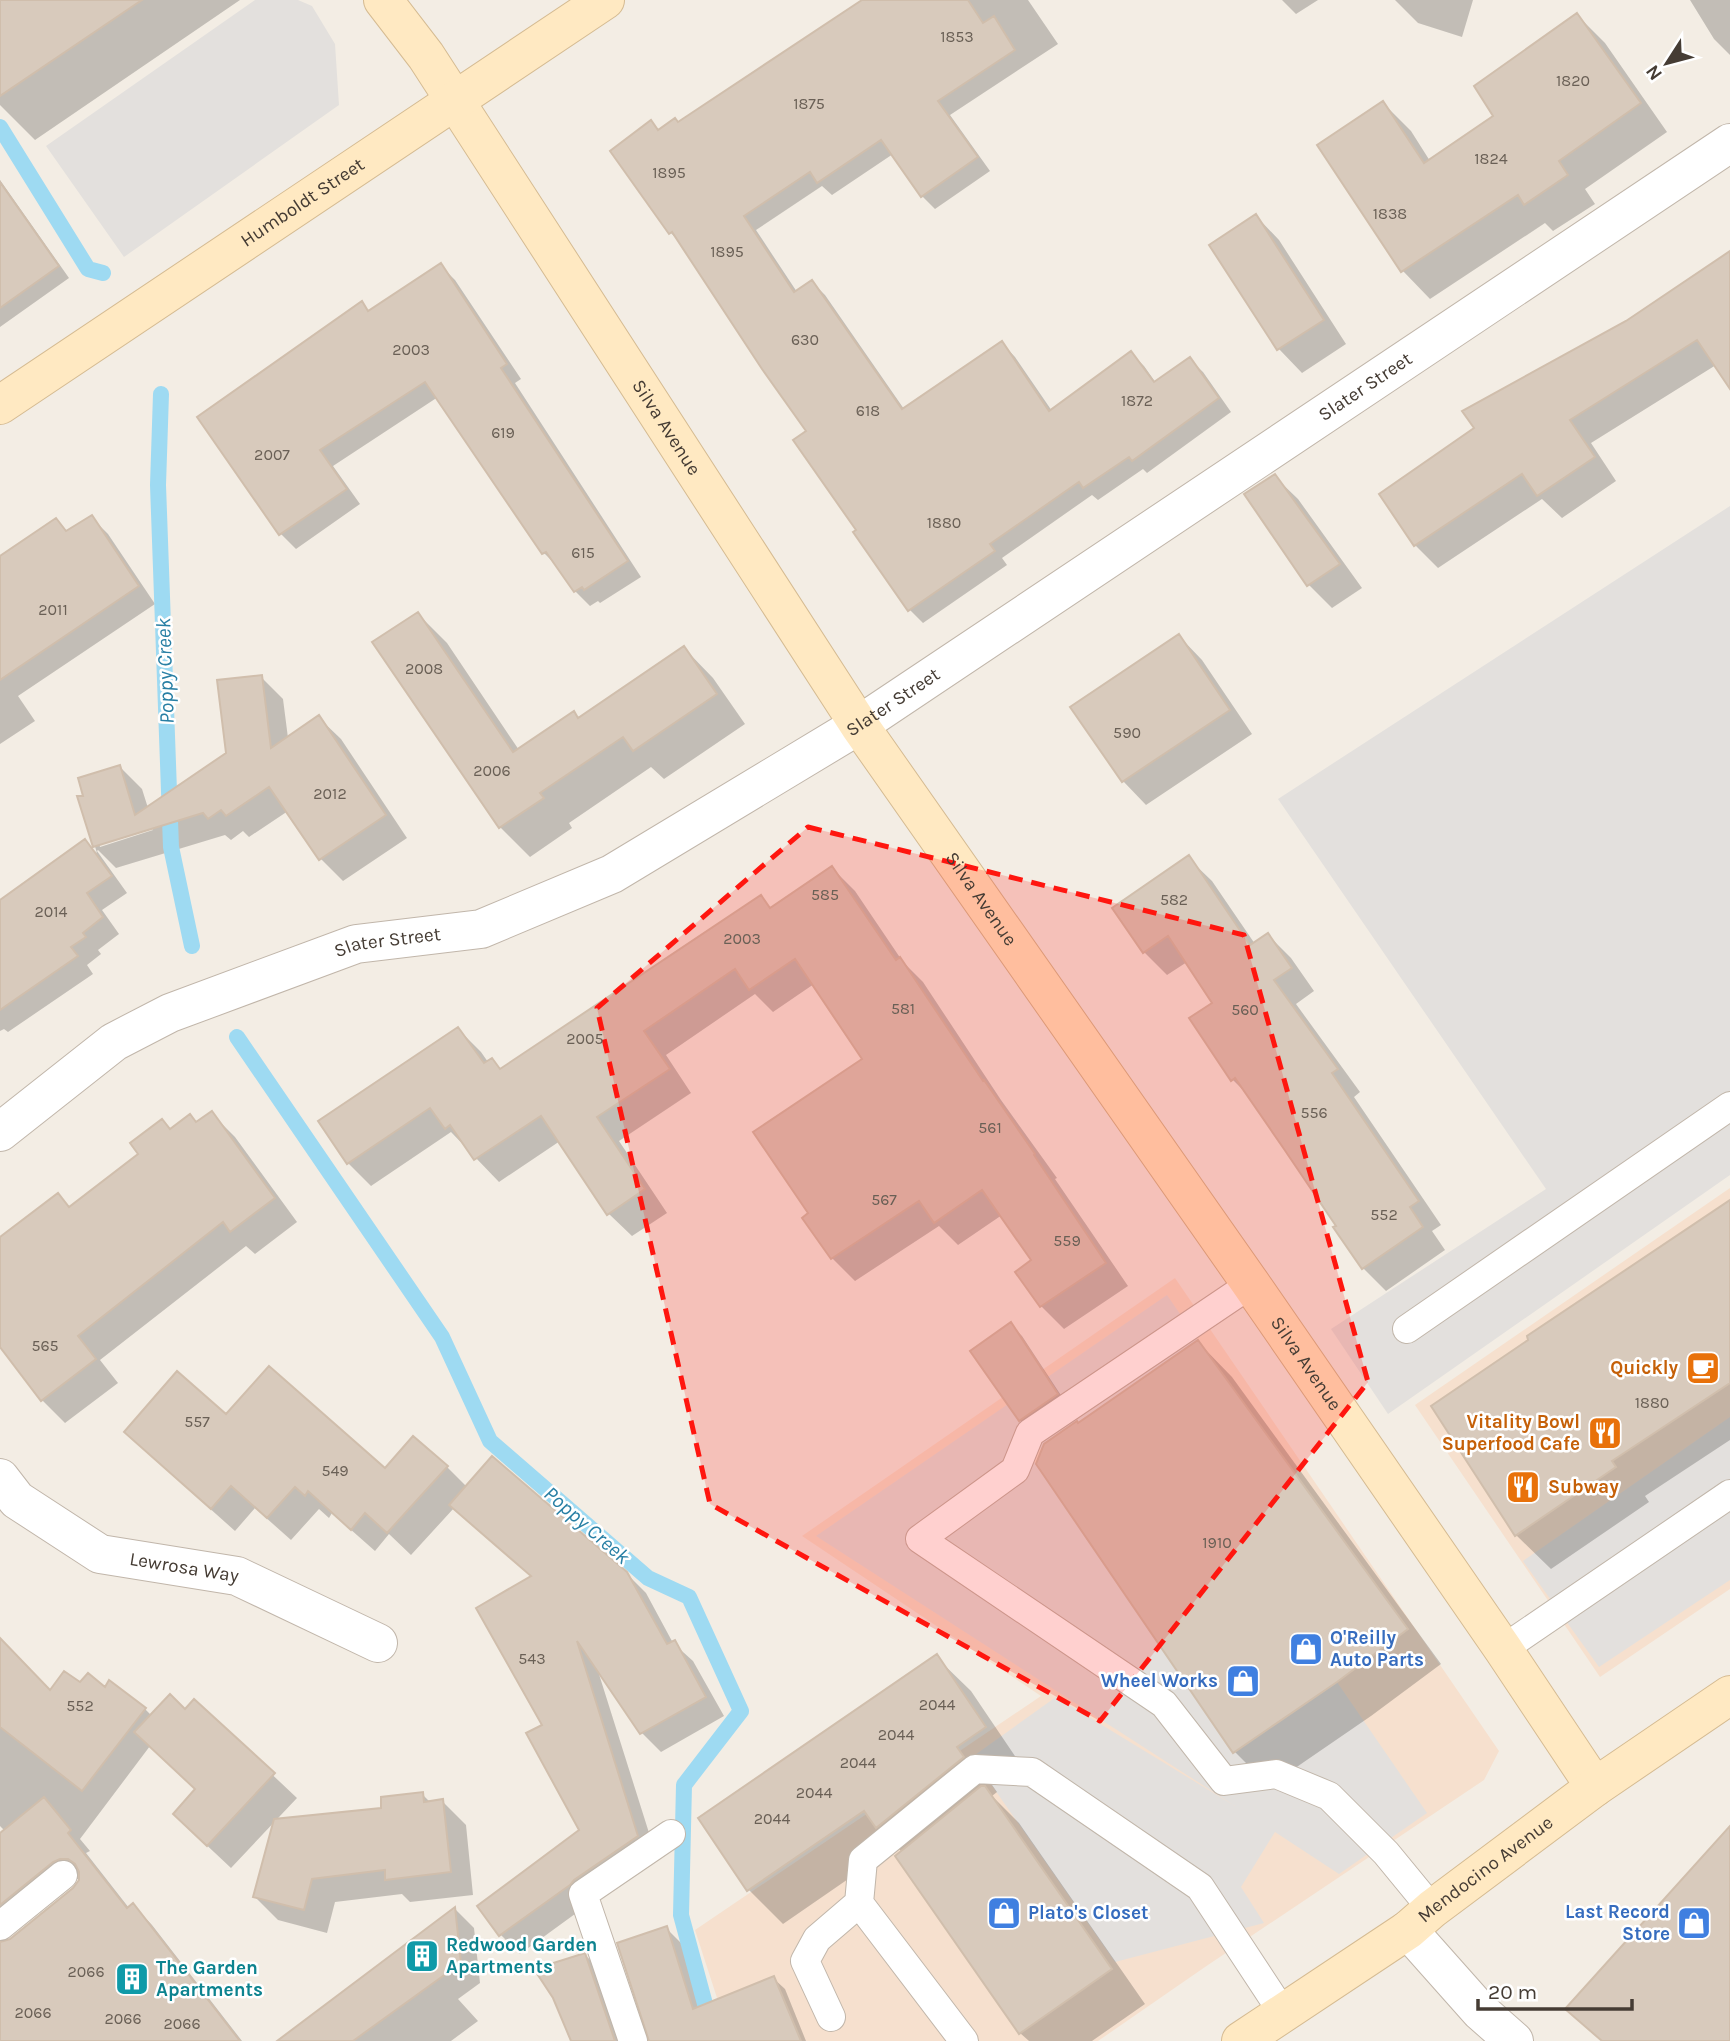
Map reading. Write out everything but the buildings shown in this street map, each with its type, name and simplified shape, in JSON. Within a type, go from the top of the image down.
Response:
[{"type":"street","name":"Silva Avenue","points":[[383,0],[426,55],[859,725],[1251,1284],[1595,1787]]},
{"type":"street","name":"Humboldt Street","points":[[0,405],[605,0]]},
{"type":"street","name":"Slater Street","points":[[0,1132],[114,1042],[170,1013],[356,944],[481,929],[612,874],[859,725],[1730,143]]},
{"type":"street","name":"Lewrosa Way","points":[[0,1478],[17,1500],[100,1554],[237,1576],[378,1643]]},
{"type":"street","name":"Mendocino Avenue","points":[[1241,2041],[1420,1920],[1595,1787],[1728,1700]]},
{"type":"street","points":[[1420,1920],[1480,2011],[1514,2041]]},
{"type":"lane","points":[[1408,1329],[1730,1106]]},
{"type":"lane","points":[[1251,1284],[1030,1433],[1015,1470],[920,1538],[1164,1704],[1224,1781],[1276,1774],[1329,1796],[1386,1853],[1420,1920]]},
{"type":"lane","points":[[1503,1649],[1730,1494]]},
{"type":"lane","points":[[964,2041],[859,1903],[863,1860],[975,1769],[1032,1772],[1200,1887],[1283,2013]]},
{"type":"lane","points":[[633,2041],[583,1894],[671,1833]]},
{"type":"lane","points":[[0,1926],[62,1875]]},
{"type":"lane","points":[[831,2017],[805,1961],[817,1939],[859,1903]]},
{"type":"highlighted area","points":[[808,827],[1244,935],[1368,1382],[1100,1721],[710,1504],[597,1008]]},
{"type":"shaded area","points":[[255,0],[298,0],[312,6],[335,44],[339,105],[124,257],[46,146]]},
{"type":"shaded area","points":[[1730,506],[1730,1175],[1388,1414],[1331,1329],[1546,1189],[1278,799]]},
{"type":"shaded area","points":[[1730,1188],[1730,1589],[1600,1677],[1415,1405]]},
{"type":"shaded area","points":[[1175,1278],[1499,1751],[1484,1780],[1098,2041],[731,2041],[695,1930],[1041,1696],[802,1536]]},
{"type":"shaded area","points":[[1167,1295],[1198,1340],[1030,1456],[1233,1753],[1337,1682],[1427,1813],[1339,1874],[1275,1832],[1241,1887],[1264,1923],[1115,1962],[972,1757],[1056,1697],[1235,1806],[816,1536]]},
{"type":"shaded area","points":[[1730,1417],[1730,1580],[1599,1667],[1523,1561]]},
{"type":"waterway","name":"Poppy Creek","points":[[0,127],[88,269],[103,273]]},
{"type":"waterway","name":"Poppy Creek","points":[[161,394],[158,485],[171,847],[192,946]]},
{"type":"waterway","name":"Poppy Creek","points":[[237,1037],[442,1337],[490,1441],[648,1578],[689,1597],[741,1711],[684,1785],[681,1915],[715,2041]]},
{"type":"place","name":"Quickly","points":[[1703,1368]]},
{"type":"place","name":"Vitality Bowl Superfood Cafe","points":[[1605,1433]]},
{"type":"place","name":"Subway","points":[[1523,1487]]},
{"type":"place","name":"O'Reilly Auto Parts","points":[[1306,1649]]},
{"type":"place","name":"Wheel Works","points":[[1243,1681]]},
{"type":"place","name":"Plato's Closet","points":[[1004,1913]]},
{"type":"place","name":"Last Record Store","points":[[1694,1923]]},
{"type":"place","name":"Redwood Garden Apartments","points":[[422,1956]]},
{"type":"place","name":"The Garden Apartments","points":[[132,1979]]}]
